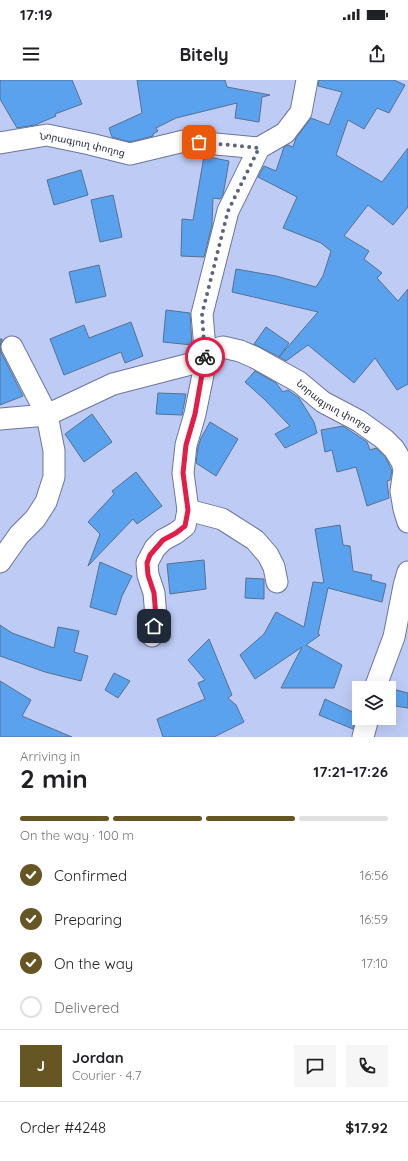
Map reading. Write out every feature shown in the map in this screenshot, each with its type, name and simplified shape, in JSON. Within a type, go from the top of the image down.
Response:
[{"type":"street","points":[[152,636],[156,617],[154,593],[148,575],[147,563],[150,555],[163,540],[185,526],[188,510],[183,473],[186,445],[195,414],[206,360],[202,314],[228,211],[259,148],[284,134],[301,112],[307,80]]},
{"type":"street","name":"Նորագյուղ փողոց","points":[[0,142],[47,135],[130,154],[184,141],[259,148]]},
{"type":"street","points":[[0,562],[19,535],[34,519],[46,502],[54,477],[54,451],[47,415],[12,347]]},
{"type":"street","name":"Նորագյուղ փողոց","points":[[0,419],[47,415],[113,384],[206,360],[212,350],[223,347],[240,351],[254,357],[299,382],[323,402],[358,421],[384,438],[404,459],[401,491],[408,522]]},
{"type":"street","points":[[188,510],[222,520],[255,540],[268,555],[274,567],[277,582]]},
{"type":"street","points":[[378,681],[394,637],[408,572]]},
{"type":"street","points":[[363,737],[366,725]]},
{"type":"building","points":[[0,80],[72,80],[82,104],[55,114],[56,116],[35,125],[17,128],[0,99]]},
{"type":"building","points":[[137,80],[225,80],[227,87],[270,95],[262,97],[259,122],[235,118],[237,103],[176,118],[156,128],[158,131],[153,134],[153,136],[130,142],[112,137],[109,128],[142,113]]},
{"type":"building","points":[[319,80],[394,80],[405,85],[389,113],[377,108],[364,129],[348,120],[336,155],[382,182],[408,148],[408,207],[393,225],[368,205],[344,236],[369,251],[364,259],[382,273],[377,278],[398,301],[408,289],[408,384],[397,390],[375,358],[354,383],[308,345],[286,361],[279,357],[318,312],[232,292],[236,269],[276,276],[316,287],[323,276],[331,251],[321,243],[283,228],[297,197],[258,177],[264,166],[276,171],[284,147],[288,145],[293,147],[296,138],[311,118],[329,125],[342,92],[318,86]]},
{"type":"building","points":[[204,156],[229,161],[223,195],[220,199],[213,198],[212,225],[204,257],[181,256],[182,219],[193,220]]},
{"type":"building","points":[[81,170],[88,195],[54,205],[47,180]]},
{"type":"building","points":[[113,195],[122,237],[100,242],[91,200]]},
{"type":"building","points":[[99,265],[106,296],[76,303],[69,272]]},
{"type":"building","points":[[166,310],[190,313],[192,345],[163,342]]},
{"type":"building","points":[[131,322],[143,356],[125,363],[121,352],[64,375],[50,339],[84,325],[89,338]]},
{"type":"building","points":[[266,327],[289,343],[279,357],[254,344]]},
{"type":"building","points":[[0,346],[1,352],[23,396],[0,405]]},
{"type":"building","points":[[255,371],[276,383],[283,392],[288,390],[299,398],[314,422],[317,433],[285,448],[275,434],[290,426],[245,382]]},
{"type":"building","points":[[158,393],[186,394],[182,415],[156,414]]},
{"type":"building","points":[[92,414],[112,442],[84,462],[65,434]]},
{"type":"building","points":[[210,422],[238,439],[216,476],[196,463],[201,438]]},
{"type":"building","points":[[343,426],[367,442],[370,450],[376,448],[385,456],[392,471],[390,480],[387,481],[389,498],[367,506],[356,467],[337,472],[332,450],[325,452],[321,430]]},
{"type":"building","points":[[136,472],[162,506],[137,524],[133,519],[88,566],[100,534],[88,522],[114,494],[112,491]]},
{"type":"building","points":[[340,525],[343,545],[350,546],[353,571],[372,575],[371,580],[386,584],[382,602],[328,588],[318,634],[320,635],[306,645],[342,665],[334,688],[281,688],[302,647],[255,679],[240,655],[264,634],[276,612],[304,627],[313,582],[324,583],[315,529]]},
{"type":"building","points":[[204,560],[206,589],[170,594],[167,564]]},
{"type":"building","points":[[100,562],[132,576],[122,596],[116,615],[90,607]]},
{"type":"building","points":[[246,578],[264,579],[264,599],[245,598]]},
{"type":"building","points":[[0,625],[12,633],[54,648],[58,627],[79,631],[74,652],[88,656],[81,681],[45,672],[0,656]]},
{"type":"building","points":[[209,639],[232,695],[228,698],[236,705],[244,722],[214,737],[163,737],[157,719],[205,699],[198,683],[205,680],[188,660]]},
{"type":"building","points":[[114,673],[130,681],[118,698],[105,690]]},
{"type":"building","points":[[0,681],[31,700],[22,716],[72,737],[0,737]]},
{"type":"building","points":[[396,690],[408,693],[408,708],[396,706]]},
{"type":"building","points":[[325,699],[352,712],[352,725],[354,725],[353,729],[319,715]]},
{"type":"way so far","points":[[199,142],[259,148],[228,211],[202,314],[205,357]]},
{"type":"route","points":[[154,626],[156,617],[154,593],[148,575],[147,563],[150,555],[163,540],[185,526],[188,510],[183,473],[186,445],[195,414],[206,360],[205,357]]}]
